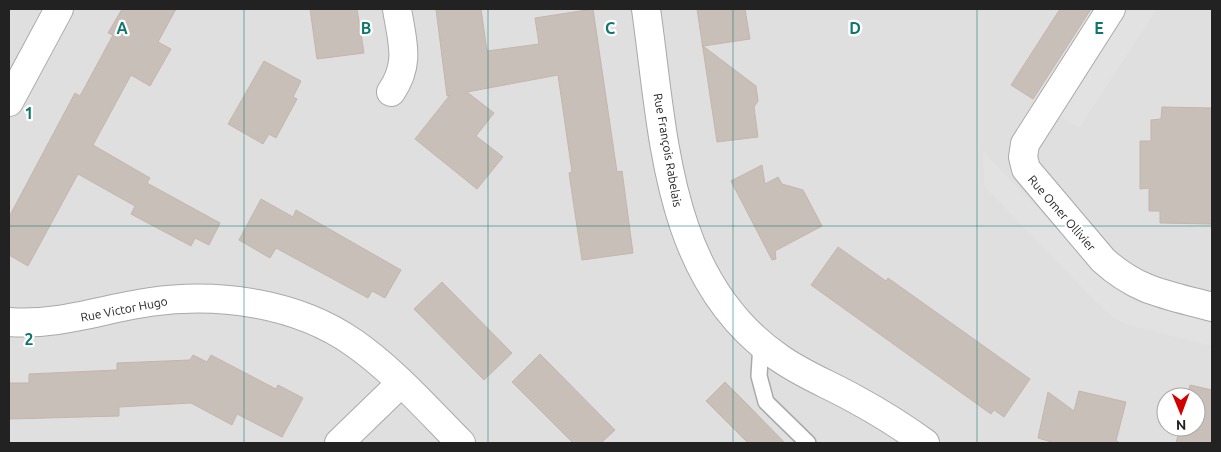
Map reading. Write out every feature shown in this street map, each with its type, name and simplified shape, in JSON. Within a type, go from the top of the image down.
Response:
[{"type":"street","points":[[9,102],[59,9]]},
{"type":"street","points":[[391,92],[401,75],[404,56],[397,9]]},
{"type":"street","name":"Rue François Rabelais","points":[[646,9],[671,178],[680,219],[711,285],[726,307],[760,342],[781,359],[869,407],[925,443]]},
{"type":"street","name":"Rue Omer Ollivier","points":[[1111,9],[1025,144],[1023,157],[1026,169],[1103,260],[1118,273],[1134,284],[1153,291],[1212,307]]},
{"type":"street","name":"Rue Victor Hugo","points":[[9,322],[63,320],[170,299],[194,298],[247,302],[306,319],[332,331],[372,356],[462,443]]},
{"type":"street","points":[[339,443],[400,383]]},
{"type":"lane","points":[[760,342],[759,376],[766,402],[808,443]]},
{"type":"shaded area","points":[[9,9],[1212,9],[1212,443],[9,443]]},
{"type":"shaded area","points":[[1124,9],[1157,9],[1079,128],[1057,115]]},
{"type":"shaded area","points":[[983,151],[1095,269],[1123,294],[1136,302],[1212,321],[1212,346],[1129,325],[1114,318],[1097,303],[984,186]]},
{"type":"building","points":[[122,9],[176,9],[158,42],[171,49],[150,86],[131,75],[93,145],[150,178],[147,183],[220,223],[209,245],[195,238],[191,246],[131,214],[135,206],[78,174],[28,266],[9,255],[9,217],[75,93],[80,96],[113,35],[108,33]]},
{"type":"building","points":[[310,9],[357,9],[364,53],[317,59]]},
{"type":"building","points":[[436,9],[481,9],[487,51],[539,44],[535,18],[593,9],[617,172],[622,171],[633,253],[582,260],[569,173],[572,172],[558,75],[467,92],[494,113],[476,136],[503,157],[477,189],[415,139],[450,95],[447,96]]},
{"type":"building","points":[[697,9],[745,9],[750,39],[703,46],[756,86],[758,101],[754,107],[758,137],[717,142]]},
{"type":"building","points":[[1060,9],[1091,9],[1033,99],[1011,85]]},
{"type":"building","points":[[264,61],[301,81],[293,97],[297,99],[276,138],[269,134],[263,144],[228,124]]},
{"type":"building","points":[[1162,107],[1212,108],[1212,224],[1160,223],[1160,211],[1149,211],[1149,188],[1140,189],[1140,141],[1151,141],[1151,120],[1161,119]]},
{"type":"building","points":[[762,165],[765,184],[778,177],[782,184],[803,190],[822,226],[775,251],[776,259],[772,260],[731,181]]},
{"type":"building","points":[[261,199],[293,217],[296,210],[401,270],[385,298],[372,291],[368,298],[276,248],[270,258],[239,240]]},
{"type":"building","points":[[838,247],[886,281],[888,278],[1030,379],[1004,417],[994,410],[991,414],[811,285]]},
{"type":"building","points":[[442,282],[512,353],[484,380],[414,309]]},
{"type":"building","points":[[540,354],[615,430],[601,443],[573,443],[512,382]]},
{"type":"building","points":[[193,355],[207,362],[211,355],[276,389],[278,385],[303,398],[282,437],[237,414],[232,425],[191,403],[119,407],[119,416],[9,419],[9,383],[29,383],[29,374],[117,370],[117,363],[190,360]]},
{"type":"building","points":[[725,382],[785,443],[748,443],[706,401]]},
{"type":"building","points":[[1206,389],[1212,390],[1212,443],[1176,443],[1178,437],[1206,437]]},
{"type":"building","points":[[1079,391],[1126,402],[1116,441],[1120,443],[1055,443],[1038,438],[1048,392],[1074,411]]}]
